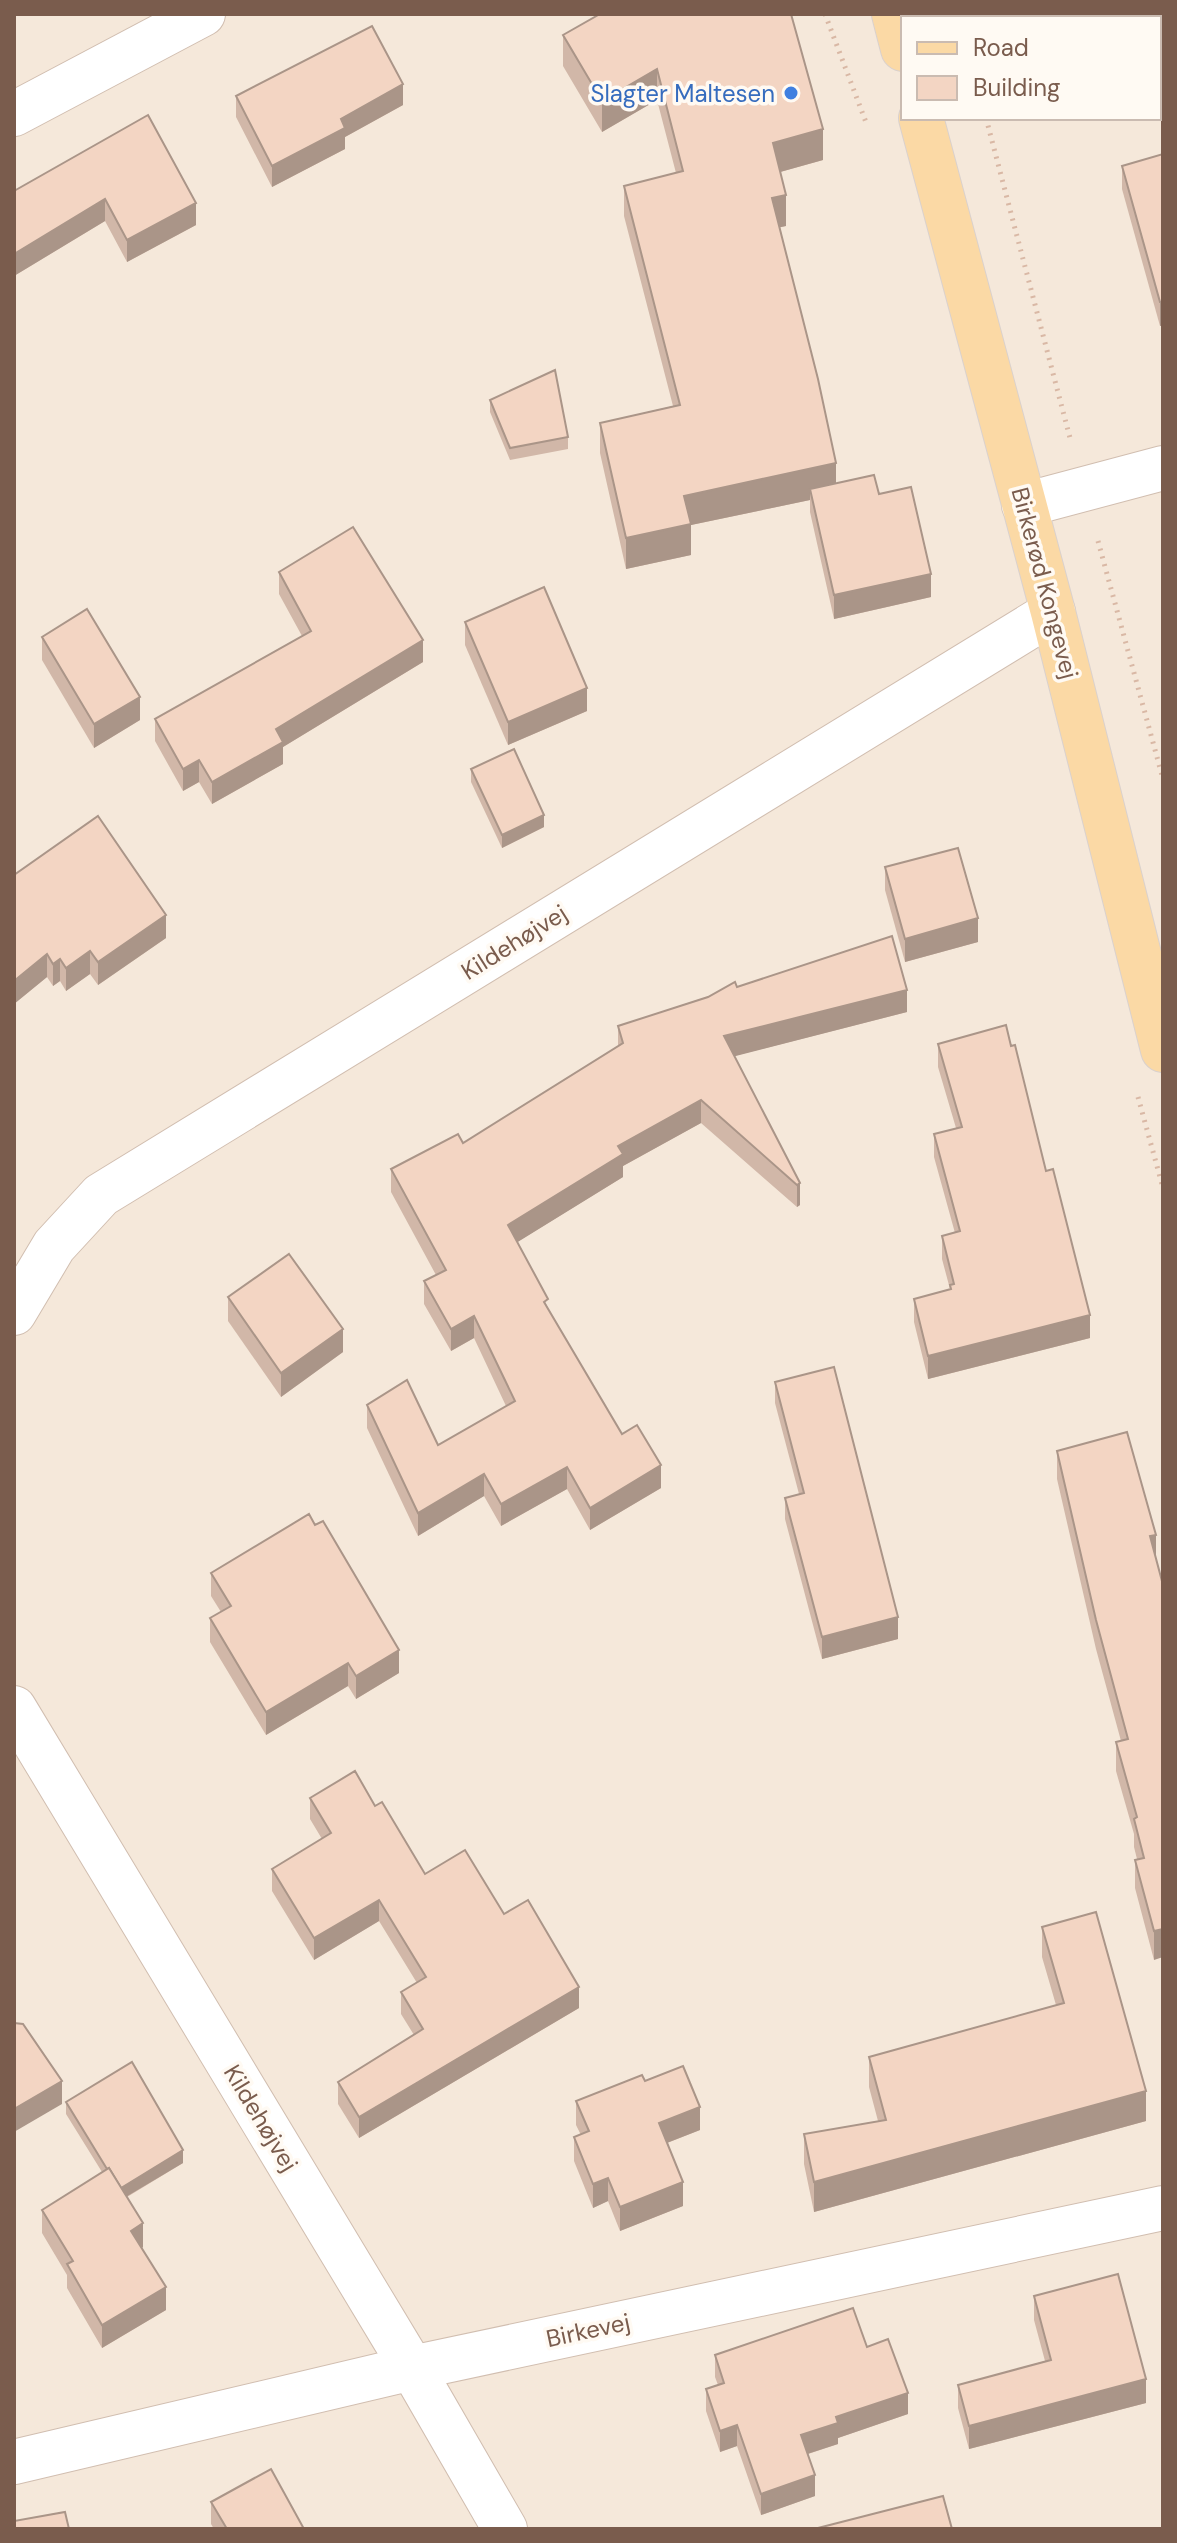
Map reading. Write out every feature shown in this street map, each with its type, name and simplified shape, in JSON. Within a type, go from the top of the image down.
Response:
[{"type":"main road","points":[[894,14],[901,41]]},
{"type":"main road","name":"Birkerød Kongevej","points":[[922,120],[1053,612],[1163,1050]]},
{"type":"street","points":[[14,114],[203,14]]},
{"type":"street","points":[[1024,505],[1163,468]]},
{"type":"street","name":"Kildehøjvej","points":[[14,1313],[54,1246],[101,1195],[1053,612]]},
{"type":"street","name":"Kildehøjvej","points":[[14,1708],[412,2368],[505,2529]]},
{"type":"street","name":"Birkevej","points":[[14,2462],[412,2368],[1163,2208]]},
{"type":"shaded area","points":[[14,14],[1163,14],[1163,2529],[14,2529]]},
{"type":"building","points":[[600,14],[791,14],[823,129],[773,143],[786,195],[772,198],[836,463],[684,496],[691,524],[626,538],[600,423],[680,405],[624,186],[683,171],[657,69],[602,101],[563,35]]},
{"type":"building","points":[[1163,14],[1163,25],[1161,16],[1092,16]]},
{"type":"building","points":[[372,26],[403,84],[341,119],[345,128],[272,166],[236,96]]},
{"type":"building","points":[[148,115],[196,203],[127,240],[105,199],[14,254],[14,191]]},
{"type":"building","points":[[1163,154],[1163,302],[1160,302],[1122,166]]},
{"type":"building","points":[[555,370],[568,437],[510,448],[490,400]]},
{"type":"building","points":[[874,475],[879,494],[911,487],[931,574],[834,595],[810,489]]},
{"type":"building","points":[[353,527],[423,640],[276,729],[283,742],[212,782],[199,760],[183,769],[155,719],[311,631],[279,572]]},
{"type":"building","points":[[544,587],[587,688],[508,722],[465,622]]},
{"type":"building","points":[[87,609],[140,697],[94,724],[42,637]]},
{"type":"building","points":[[514,749],[544,815],[502,835],[471,769]]},
{"type":"building","points":[[98,816],[166,915],[98,962],[90,951],[66,968],[60,959],[53,964],[47,954],[14,981],[14,875]]},
{"type":"building","points":[[958,848],[978,918],[905,939],[885,867]]},
{"type":"building","points":[[892,936],[907,990],[724,1036],[800,1183],[797,1185],[701,1100],[618,1146],[623,1154],[508,1225],[548,1299],[544,1302],[622,1434],[637,1425],[661,1465],[590,1508],[567,1467],[501,1504],[484,1474],[418,1513],[367,1405],[407,1380],[438,1445],[515,1401],[474,1316],[451,1329],[424,1281],[446,1270],[391,1169],[458,1134],[463,1143],[623,1043],[618,1026],[708,997],[735,982],[737,987]]},
{"type":"building","points":[[1006,1025],[1011,1046],[1015,1045],[1046,1171],[1053,1169],[1090,1315],[928,1356],[914,1299],[951,1289],[950,1285],[954,1284],[942,1236],[960,1231],[934,1134],[962,1127],[938,1044]]},
{"type":"building","points":[[289,1254],[343,1329],[281,1373],[228,1297]]},
{"type":"building","points":[[834,1367],[898,1617],[822,1637],[785,1498],[804,1493],[775,1382]]},
{"type":"building","points":[[1127,1432],[1156,1535],[1150,1536],[1163,1585],[1163,1929],[1154,1931],[1135,1860],[1144,1858],[1134,1819],[1137,1817],[1116,1742],[1128,1739],[1096,1620],[1057,1451]]},
{"type":"building","points":[[309,1514],[315,1525],[323,1521],[399,1650],[356,1676],[348,1663],[266,1712],[210,1618],[231,1606],[211,1573]]},
{"type":"building","points":[[355,1771],[375,1806],[382,1802],[425,1874],[465,1850],[504,1914],[528,1900],[579,1987],[359,2117],[338,2082],[423,2029],[401,1992],[426,1977],[379,1900],[314,1938],[272,1869],[331,1833],[310,1798]]},
{"type":"building","points":[[1096,1912],[1146,2091],[814,2182],[804,2134],[886,2120],[869,2057],[1064,2003],[1042,1927]]},
{"type":"building","points":[[14,2023],[23,2024],[62,2081],[14,2109]]},
{"type":"building","points":[[132,2062],[183,2150],[121,2188],[66,2102]]},
{"type":"building","points":[[683,2066],[700,2107],[659,2123],[683,2182],[620,2207],[608,2178],[593,2184],[574,2137],[589,2131],[576,2101],[642,2075],[645,2081]]},
{"type":"building","points":[[109,2168],[143,2223],[131,2231],[166,2287],[102,2325],[67,2264],[73,2261],[42,2210]]},
{"type":"building","points":[[1118,2274],[1146,2379],[969,2426],[958,2385],[1051,2360],[1034,2296]]},
{"type":"building","points":[[853,2308],[867,2347],[888,2339],[908,2393],[836,2417],[838,2423],[801,2435],[815,2475],[761,2494],[737,2425],[720,2431],[706,2389],[724,2383],[715,2355]]},
{"type":"building","points":[[271,2469],[304,2529],[227,2529],[211,2502]]},
{"type":"building","points":[[943,2496],[952,2529],[814,2529]]},
{"type":"building","points":[[65,2512],[69,2529],[14,2529],[14,2521]]},
{"type":"place","name":"Slagter Maltesen","points":[[791,93]]}]
